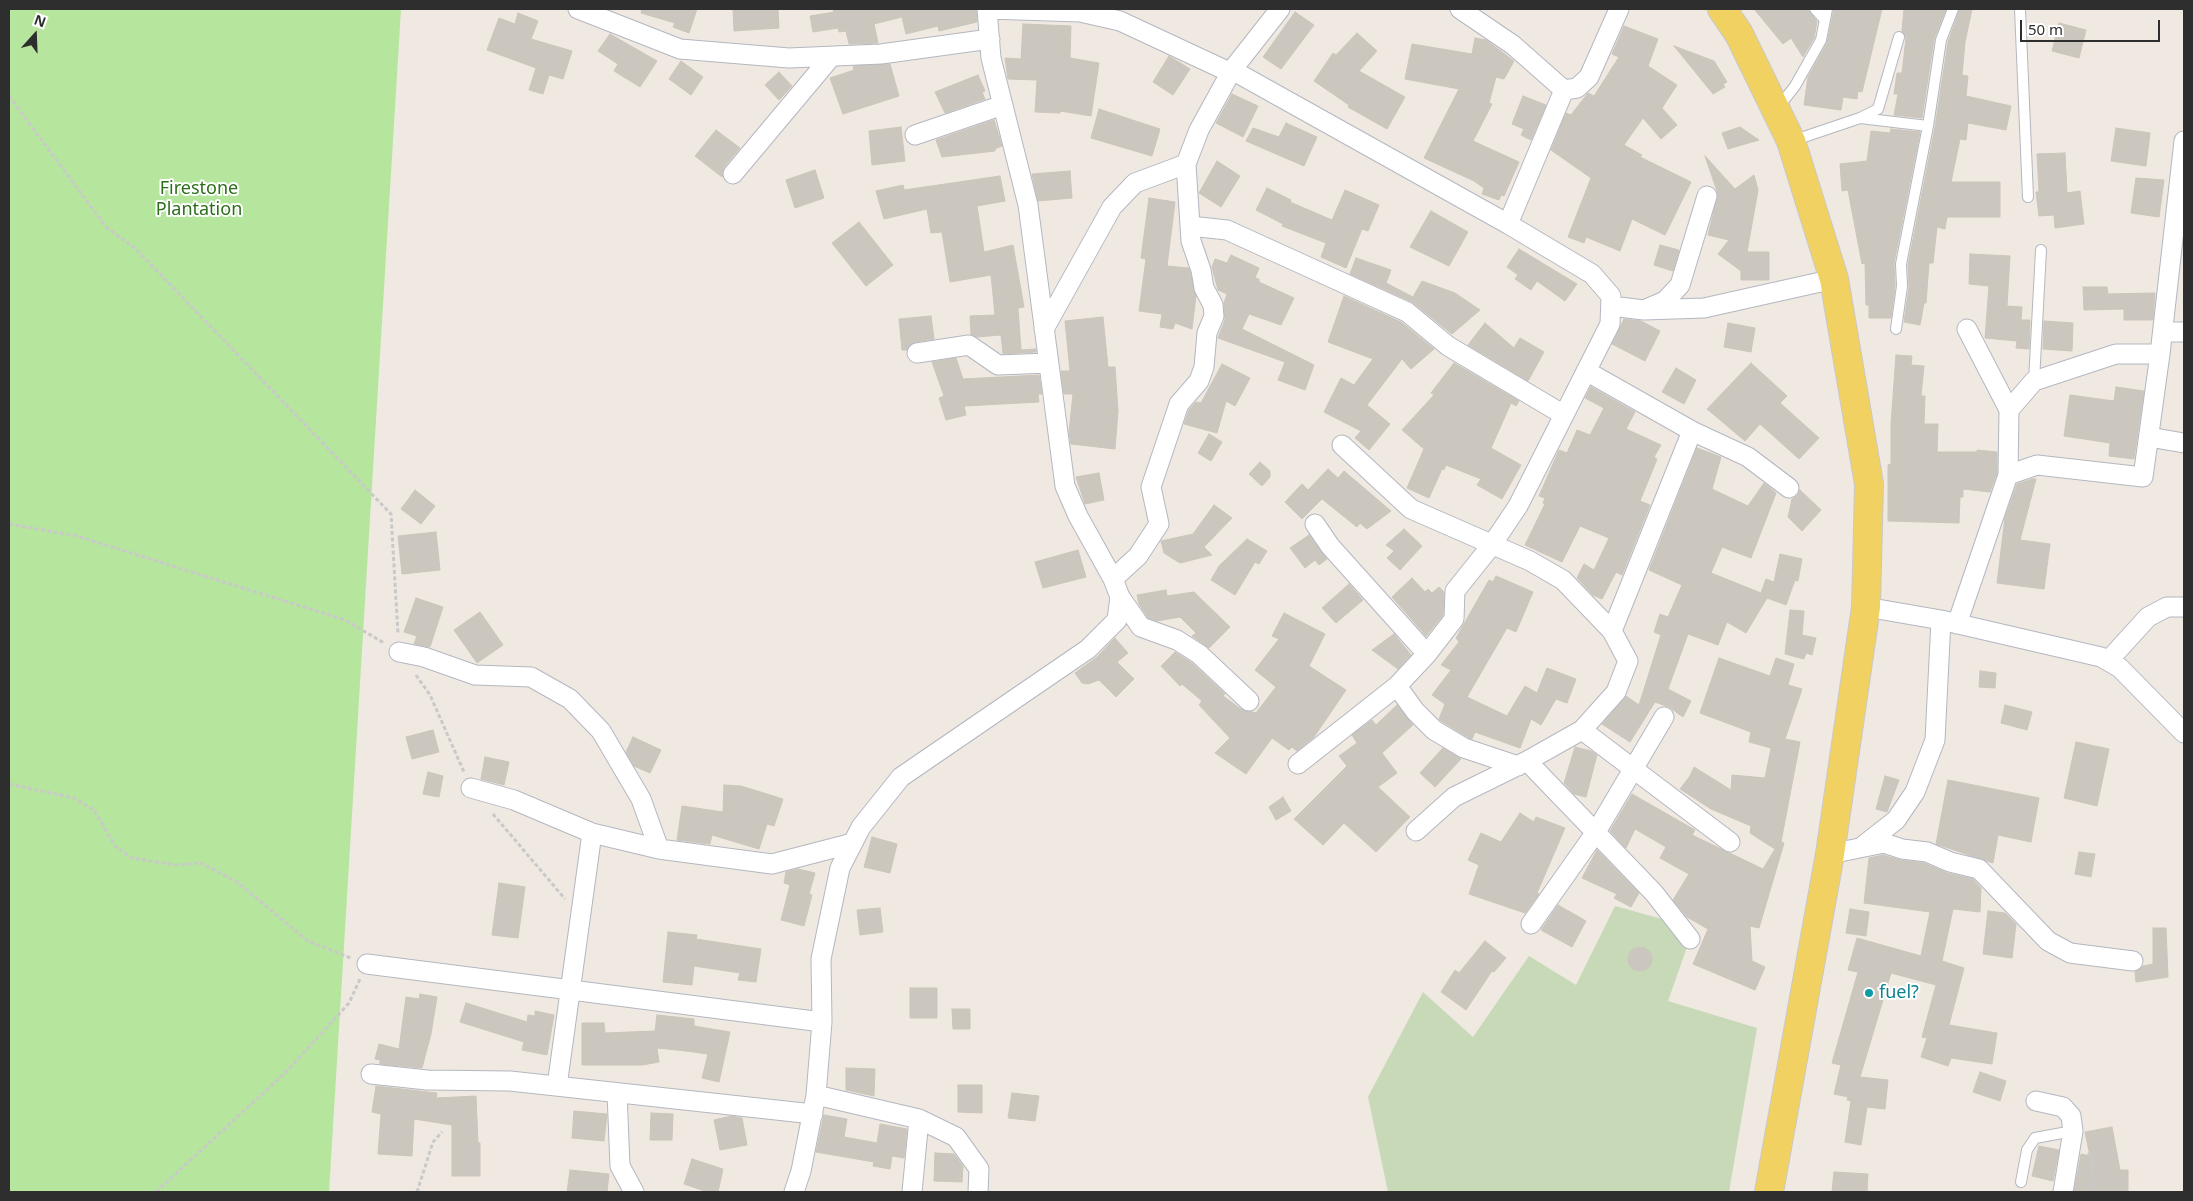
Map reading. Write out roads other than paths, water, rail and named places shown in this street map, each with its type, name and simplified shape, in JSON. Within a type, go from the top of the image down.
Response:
[{"type":"main road","points":[[1722,9],[1739,34],[1791,141],[1834,279],[1868,484],[1866,607],[1830,854],[1770,1192]]},
{"type":"street","points":[[578,9],[599,12],[680,48],[789,58],[881,54],[990,39]]},
{"type":"street","points":[[1249,701],[1199,654],[1177,640],[1141,627],[1116,588],[1078,516],[1066,486],[1028,205],[992,58],[987,9],[1080,12],[1120,21],[1225,70],[1232,70],[1508,224],[1592,274],[1611,296],[1610,324],[1518,506],[1491,546],[1455,591],[1454,619],[1397,686],[1298,764]]},
{"type":"street","points":[[794,1192],[801,1171],[816,1095],[822,1022],[821,959],[840,868],[861,827],[901,777],[1088,650],[1117,620],[1116,588],[1160,524],[1150,487],[1179,404],[1199,381],[1204,367],[1207,333],[1214,316],[1213,305],[1204,288],[1201,270],[1191,241],[1186,164],[1199,130],[1232,70],[1280,9]]},
{"type":"street","points":[[1460,9],[1514,46],[1564,90]]},
{"type":"street","points":[[1564,90],[1577,88],[1589,77],[1619,9]]},
{"type":"street","points":[[733,174],[831,57]]},
{"type":"street","points":[[1508,224],[1564,90]]},
{"type":"street","points":[[915,135],[1003,105]]},
{"type":"street","points":[[2008,475],[2037,466],[2143,477],[2163,332],[2184,141]]},
{"type":"street","points":[[1044,329],[1112,207],[1135,183],[1186,164]]},
{"type":"street","points":[[1644,310],[1665,301],[1680,285],[1707,196]]},
{"type":"street","points":[[1190,226],[1227,230],[1407,312],[1448,346],[1564,415]]},
{"type":"street","points":[[1611,306],[1644,310],[1704,308],[1834,279]]},
{"type":"street","points":[[1863,846],[1896,820],[1916,792],[1935,740],[1949,622],[2008,475],[2009,410],[1967,329]]},
{"type":"street","points":[[2163,332],[2184,332]]},
{"type":"street","points":[[917,353],[969,345],[998,365],[1049,363]]},
{"type":"street","points":[[2009,410],[2034,381],[2116,354],[2160,354]]},
{"type":"street","points":[[1586,371],[1692,431],[1748,457],[1789,488]]},
{"type":"street","points":[[1612,631],[1692,431]]},
{"type":"street","points":[[2149,437],[2184,443]]},
{"type":"street","points":[[1342,445],[1411,510],[1491,546],[1530,561],[1563,580],[1612,631],[1628,661],[1616,692],[1582,730],[1523,763],[1454,797],[1416,831]]},
{"type":"street","points":[[1315,524],[1330,546],[1426,654]]},
{"type":"street","points":[[1866,607],[1949,622],[2101,657],[2120,668],[2184,733]]},
{"type":"street","points":[[2108,661],[2148,617],[2167,607],[2184,607]]},
{"type":"street","points":[[399,652],[424,657],[475,675],[531,677],[570,700],[602,732],[641,799],[659,849]]},
{"type":"street","points":[[1397,686],[1415,711],[1434,730],[1464,748],[1523,763],[1596,832],[1654,893],[1690,939]]},
{"type":"street","points":[[1531,924],[1596,832],[1664,717]]},
{"type":"street","points":[[1582,730],[1730,842]]},
{"type":"street","points":[[471,788],[514,800],[592,833],[659,849],[772,864],[853,843]]},
{"type":"street","points":[[557,1086],[572,990],[592,833]]},
{"type":"street","points":[[1830,854],[1884,843],[1902,849],[1926,852],[1950,862],[1979,869],[2048,942],[2070,953],[2133,961]]},
{"type":"street","points":[[367,964],[822,1022]]},
{"type":"street","points":[[371,1074],[427,1080],[510,1081],[813,1114]]},
{"type":"street","points":[[617,1093],[620,1166],[633,1192]]},
{"type":"street","points":[[816,1095],[920,1119],[956,1137],[979,1169],[978,1192]]},
{"type":"street","points":[[2036,1101],[2063,1107],[2072,1116],[2073,1131],[2063,1192]]},
{"type":"street","points":[[912,1192],[920,1119]]},
{"type":"lane","points":[[1776,110],[1795,86],[1821,40],[1826,14],[1815,9]]},
{"type":"lane","points":[[1896,329],[1902,286],[1901,264],[1928,126],[1941,40],[1952,9]]},
{"type":"lane","points":[[2020,9],[2028,197]]},
{"type":"lane","points":[[1791,141],[1860,118],[1878,109],[1899,37]]},
{"type":"lane","points":[[1860,118],[1928,126]]},
{"type":"lane","points":[[2034,381],[2041,250]]},
{"type":"lane","points":[[2021,1182],[2027,1150],[2035,1138],[2073,1131]]},
{"type":"place","name":"fuel?","points":[[1869,993]]},
{"type":"park label","name":"Firestone Plantation","points":[[199,199]]}]
